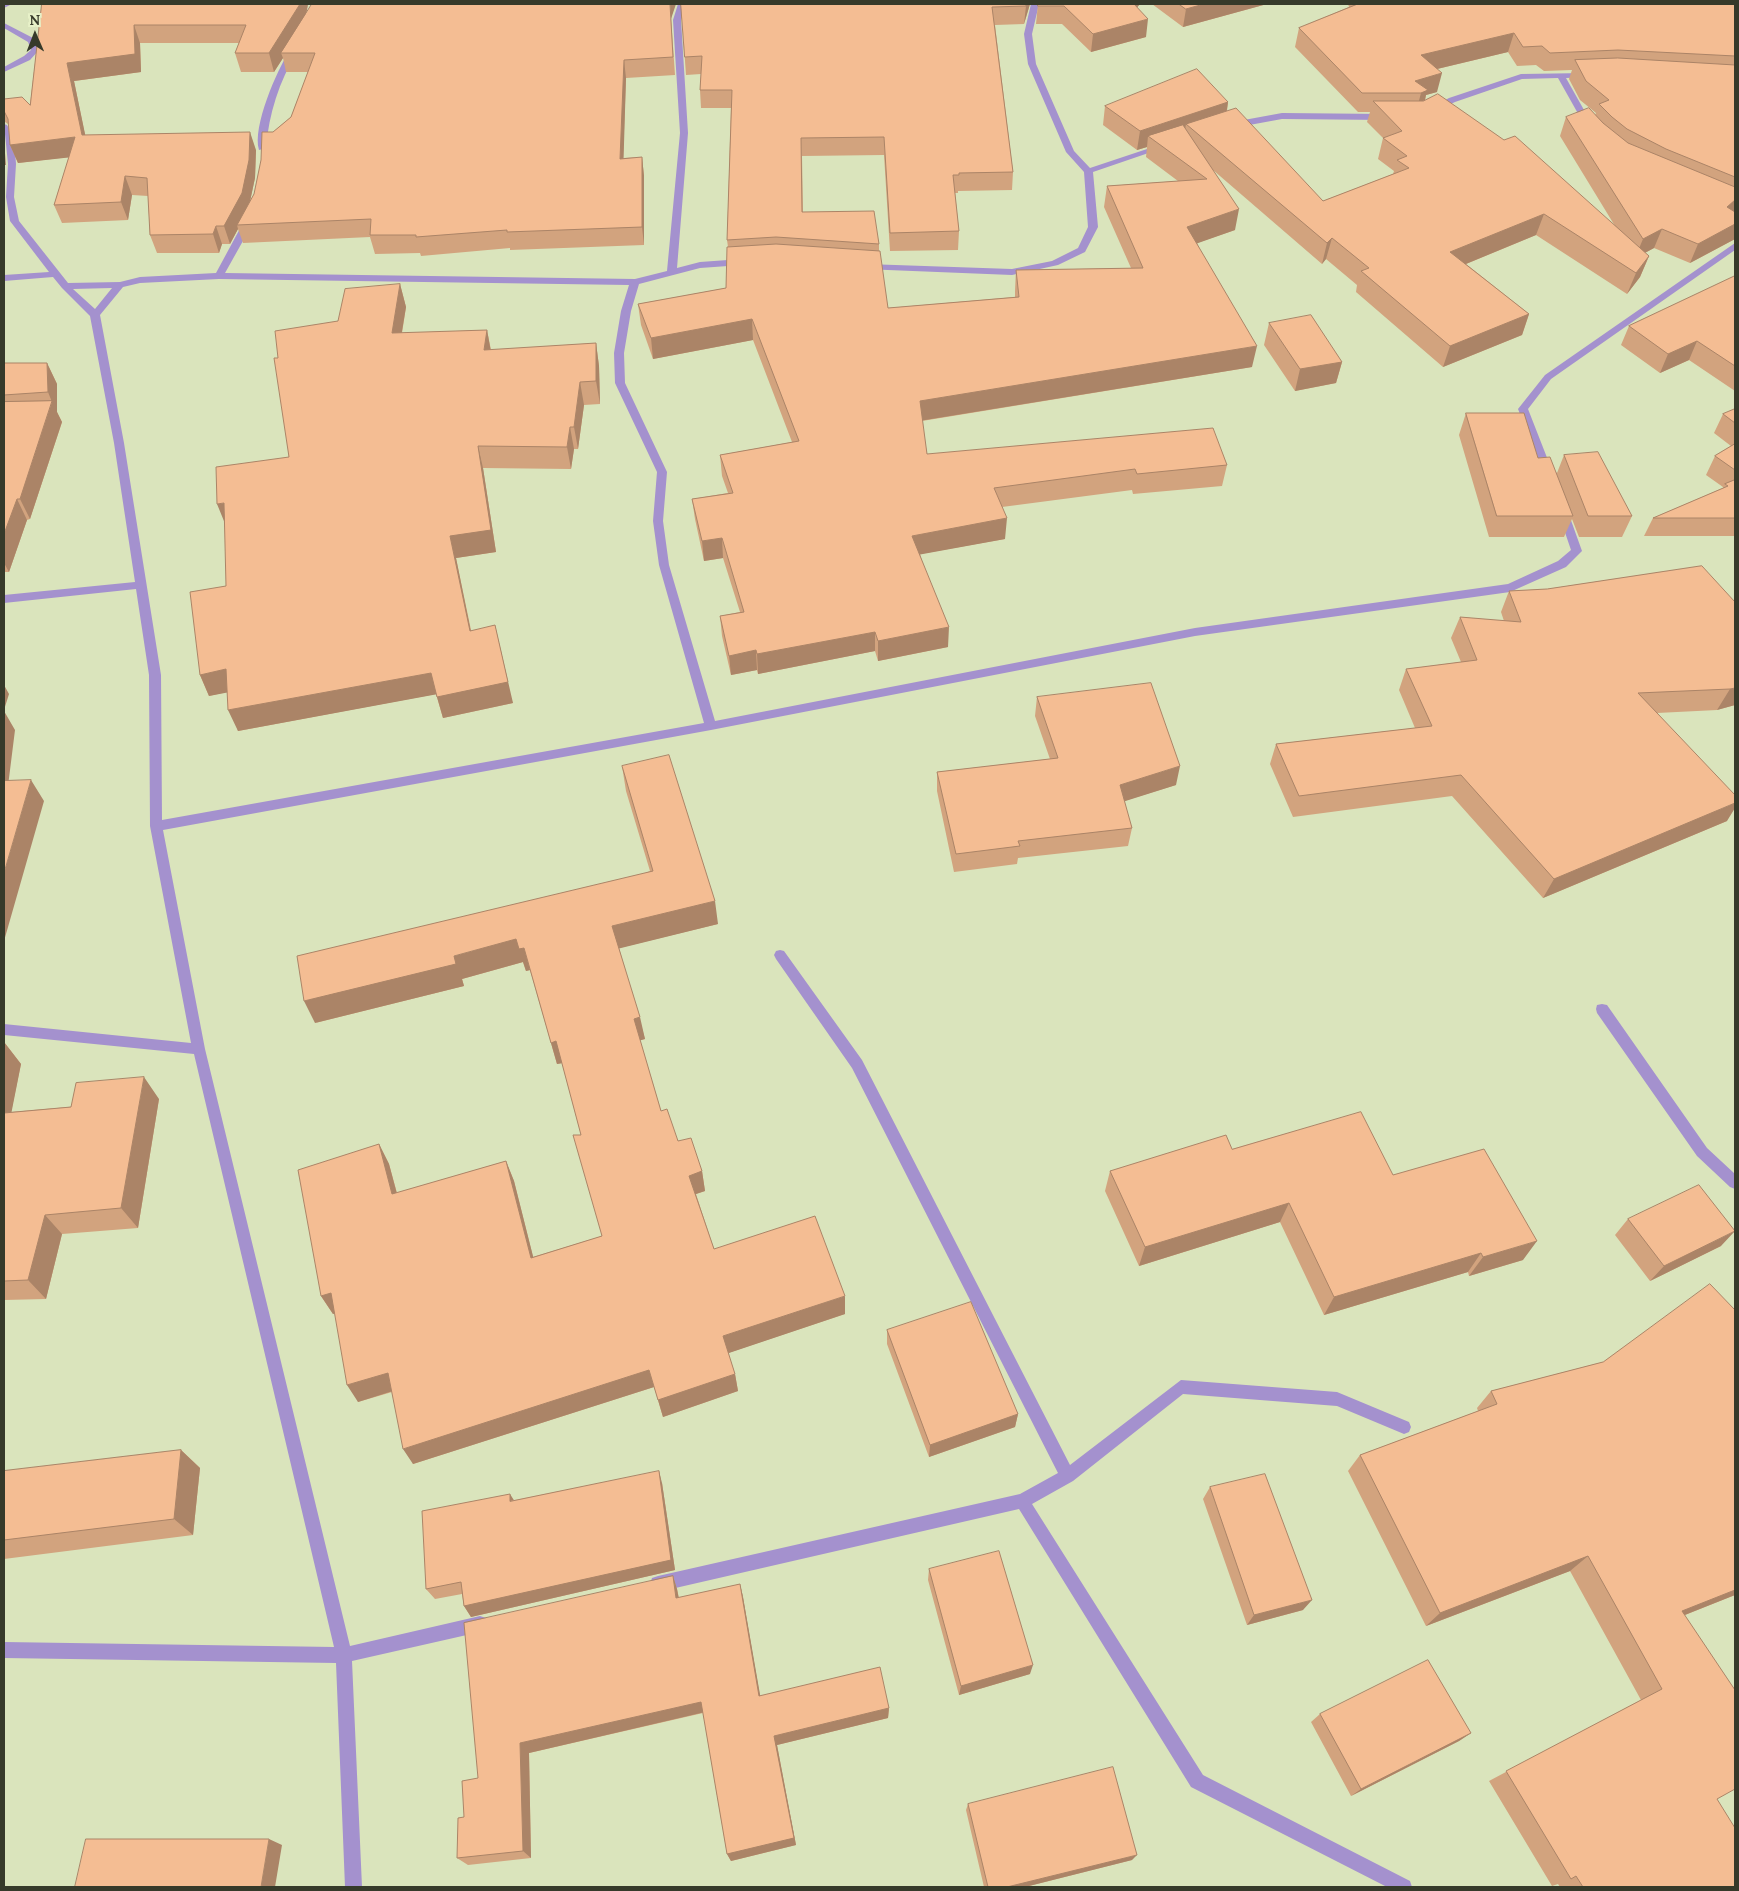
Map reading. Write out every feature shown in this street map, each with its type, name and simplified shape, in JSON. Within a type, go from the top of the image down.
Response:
[{"type":"street","points":[[4,6],[8,4]]},
{"type":"street","points":[[672,272],[684,133],[677,20],[682,4]]},
{"type":"street","points":[[858,267],[1012,272],[1055,263],[1082,250],[1093,226],[1088,171],[1070,152],[1032,64],[1028,34],[1035,4]]},
{"type":"street","points":[[4,24],[32,41],[35,50],[27,58],[4,70]]},
{"type":"street","points":[[262,160],[266,118],[280,72],[296,47]]},
{"type":"street","points":[[1426,113],[1452,100],[1521,77],[1601,74]]},
{"type":"street","points":[[1561,76],[1588,126],[1594,132]]},
{"type":"street","points":[[1226,126],[1282,116],[1398,117]]},
{"type":"street","points":[[4,127],[10,138],[12,164],[10,197],[15,221],[64,286],[95,315],[119,443],[155,675],[156,826],[199,1049],[344,1655],[353,1887]]},
{"type":"street","points":[[1088,171],[1170,144]]},
{"type":"street","points":[[219,276],[254,212]]},
{"type":"street","points":[[1553,487],[1523,409],[1548,377],[1735,246]]},
{"type":"street","points":[[64,286],[120,285],[140,280],[219,276],[635,282],[700,265],[748,262]]},
{"type":"street","points":[[4,278],[55,274]]},
{"type":"street","points":[[635,282],[626,311],[619,353],[620,384],[662,472],[658,521],[664,565],[711,726]]},
{"type":"street","points":[[95,315],[120,285]]},
{"type":"street","points":[[156,826],[711,726],[1195,632],[1510,588],[1562,564],[1577,551],[1560,504]]},
{"type":"street","points":[[4,599],[141,585]]},
{"type":"street","points":[[780,955],[857,1064],[1068,1476]]},
{"type":"street","points":[[1602,1009],[1702,1152],[1735,1183]]},
{"type":"street","points":[[4,1030],[199,1049]]},
{"type":"street","points":[[644,1587],[1022,1501],[1068,1476],[1181,1387],[1336,1399],[1404,1427]]},
{"type":"street","points":[[1022,1501],[1197,1781],[1404,1887]]},
{"type":"street","points":[[4,1650],[344,1655],[499,1620]]},
{"type":"building","points":[[42,4],[300,4],[269,53],[235,53],[246,25],[134,25],[135,54],[67,63],[82,135],[250,132],[249,160],[242,193],[224,226],[216,226],[213,234],[150,235],[147,178],[125,176],[121,202],[54,205],[75,137],[10,145],[8,119],[4,111],[4,99],[22,97],[30,105]]},
{"type":"building","points":[[312,4],[670,4],[673,57],[624,60],[620,159],[642,157],[642,227],[507,232],[507,230],[416,237],[416,235],[370,235],[371,219],[237,225],[254,194],[261,160],[262,132],[273,132],[291,117],[315,53],[281,53]]},
{"type":"building","points":[[681,4],[1026,4],[1026,6],[992,7],[1013,172],[959,173],[959,175],[953,175],[959,231],[890,233],[884,137],[801,138],[802,212],[874,211],[879,244],[776,237],[727,240],[732,90],[700,90],[702,56],[685,57]]},
{"type":"building","points":[[1038,4],[1134,4],[1148,19],[1093,34],[1064,6],[1038,6]]},
{"type":"building","points":[[1179,4],[1204,4],[1186,9]]},
{"type":"building","points":[[1358,4],[1735,4],[1735,56],[1618,50],[1550,53],[1542,46],[1523,47],[1514,33],[1421,55],[1442,73],[1415,81],[1428,90],[1421,93],[1362,93],[1299,28]]},
{"type":"building","points":[[1618,58],[1735,65],[1735,177],[1666,149],[1627,129],[1599,104],[1609,100],[1586,81],[1575,60]]},
{"type":"building","points":[[1197,69],[1228,102],[1140,131],[1105,106]]},
{"type":"building","points":[[1438,94],[1504,140],[1515,136],[1649,256],[1636,273],[1544,214],[1450,252],[1529,314],[1450,346],[1361,271],[1369,268],[1332,238],[1327,243],[1186,124],[1236,108],[1323,201],[1409,168],[1397,160],[1407,156],[1383,138],[1402,131],[1373,101],[1423,101]]},
{"type":"building","points":[[1589,108],[1603,123],[1628,143],[1735,187],[1735,200],[1727,207],[1735,212],[1735,224],[1698,244],[1662,229],[1643,239],[1566,117]]},
{"type":"building","points":[[1183,125],[1239,209],[1187,227],[1257,346],[920,401],[927,454],[1213,428],[1227,465],[1137,474],[1135,469],[994,488],[1007,518],[912,536],[949,627],[878,641],[875,632],[757,654],[756,650],[729,656],[720,616],[744,612],[722,538],[702,541],[692,499],[733,493],[720,455],[799,441],[752,319],[651,338],[638,304],[726,288],[727,247],[776,244],[880,251],[888,308],[1019,297],[1016,270],[1143,268],[1107,186],[1207,179],[1148,136]]},
{"type":"building","points":[[1735,276],[1735,366],[1697,341],[1668,354],[1629,326]]},
{"type":"building","points":[[400,284],[392,333],[487,330],[484,350],[596,343],[596,381],[580,382],[574,427],[570,427],[567,447],[478,446],[491,530],[450,536],[470,631],[495,625],[508,682],[437,697],[431,673],[228,710],[226,669],[200,675],[190,592],[226,586],[224,503],[217,504],[216,467],[289,457],[274,358],[278,358],[275,331],[338,321],[345,289]]},
{"type":"building","points":[[1311,315],[1342,362],[1300,369],[1269,323]]},
{"type":"building","points":[[4,363],[47,363],[48,392],[4,395]]},
{"type":"building","points":[[52,401],[20,499],[17,499],[4,534],[4,402]]},
{"type":"building","points":[[1735,409],[1735,423],[1723,414]]},
{"type":"building","points":[[1466,413],[1524,413],[1538,458],[1550,457],[1573,516],[1497,516]]},
{"type":"building","points":[[1735,444],[1735,470],[1715,456]]},
{"type":"building","points":[[1598,452],[1632,516],[1588,516],[1564,455]]},
{"type":"building","points":[[1735,480],[1735,518],[1653,518],[1728,486],[1725,484]]},
{"type":"building","points":[[1702,566],[1735,602],[1735,688],[1638,693],[1735,795],[1735,803],[1554,879],[1461,775],[1299,796],[1276,744],[1432,726],[1406,669],[1477,660],[1460,617],[1521,622],[1509,591],[1547,589]]},
{"type":"building","points":[[1151,683],[1180,766],[1120,785],[1132,828],[1018,841],[1020,846],[956,854],[937,772],[1058,758],[1037,697]]},
{"type":"building","points":[[669,755],[715,901],[612,926],[640,1017],[634,1019],[661,1111],[667,1109],[678,1141],[691,1138],[702,1171],[689,1176],[714,1249],[815,1216],[845,1296],[723,1336],[735,1374],[658,1400],[649,1370],[403,1449],[388,1373],[347,1385],[331,1293],[321,1296],[298,1170],[379,1144],[392,1194],[506,1161],[531,1258],[602,1236],[573,1135],[581,1135],[556,1041],[551,1043],[524,948],[519,949],[516,939],[454,956],[456,964],[304,1001],[297,956],[653,871],[622,766]]},
{"type":"building","points":[[31,780],[4,873],[4,781]]},
{"type":"building","points":[[144,1077],[121,1208],[45,1215],[28,1280],[4,1281],[4,1113],[71,1107],[76,1083]]},
{"type":"building","points":[[1361,1112],[1393,1175],[1484,1149],[1537,1241],[1483,1257],[1481,1253],[1334,1297],[1289,1203],[1145,1247],[1110,1171],[1226,1135],[1232,1149]]},
{"type":"building","points":[[1699,1185],[1735,1231],[1664,1266],[1628,1219]]},
{"type":"building","points":[[1710,1284],[1735,1310],[1735,1590],[1682,1611],[1735,1690],[1735,1789],[1717,1799],[1735,1828],[1735,1887],[1583,1887],[1576,1876],[1571,1879],[1506,1771],[1662,1689],[1588,1556],[1440,1613],[1360,1455],[1497,1404],[1491,1391],[1603,1362]]},
{"type":"building","points":[[971,1302],[1018,1414],[930,1445],[887,1330]]},
{"type":"building","points":[[181,1450],[174,1519],[4,1540],[4,1471]]},
{"type":"building","points":[[659,1471],[671,1560],[464,1606],[461,1582],[426,1589],[422,1511],[510,1494],[510,1501]]},
{"type":"building","points":[[1265,1474],[1312,1600],[1254,1615],[1210,1487]]},
{"type":"building","points":[[999,1551],[1033,1665],[961,1686],[929,1569]]},
{"type":"building","points":[[673,1576],[676,1598],[740,1584],[759,1696],[880,1667],[889,1708],[774,1736],[794,1838],[727,1854],[701,1702],[520,1743],[523,1851],[457,1858],[458,1818],[464,1817],[462,1781],[478,1778],[464,1623]]},
{"type":"building","points":[[1428,1660],[1471,1733],[1361,1789],[1320,1714]]},
{"type":"building","points":[[1113,1767],[1137,1855],[1007,1887],[988,1887],[968,1804]]},
{"type":"building","points":[[86,1839],[269,1839],[261,1887],[75,1887]]}]
